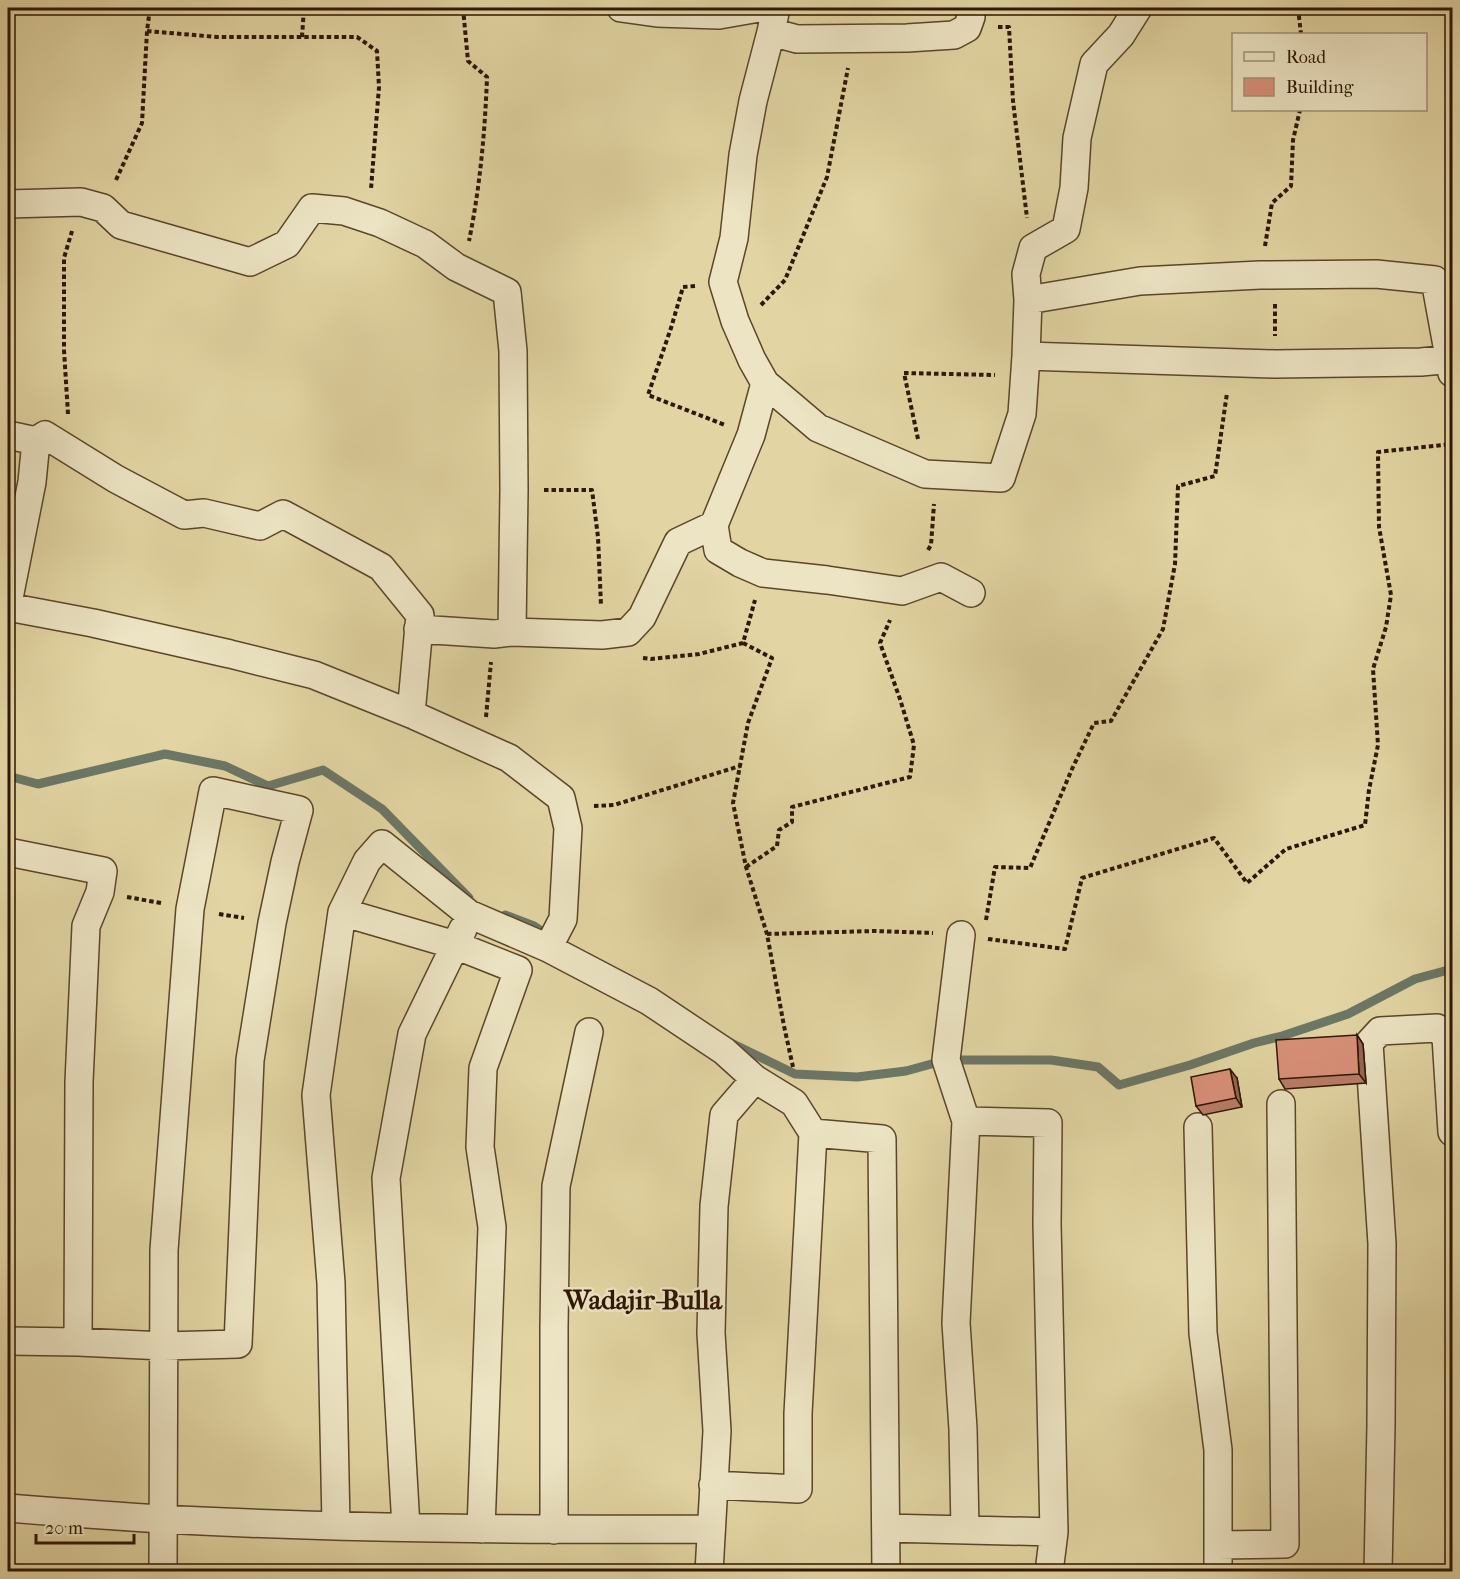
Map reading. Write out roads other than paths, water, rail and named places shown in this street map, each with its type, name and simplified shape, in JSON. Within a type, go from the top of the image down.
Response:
[{"type":"street","points":[[621,8],[657,13],[720,15],[759,8]]},
{"type":"street","points":[[968,18],[954,35],[797,39],[773,20],[742,155],[734,238],[723,282],[735,321],[765,383],[818,428],[925,474],[1001,478],[1022,414],[1028,300],[1026,274],[1033,248],[1066,229],[1074,188],[1077,138],[1094,64],[1120,35],[1138,8]]},
{"type":"street","points":[[8,204],[92,205],[121,225],[250,262],[287,244],[312,208],[344,211],[380,223],[425,244],[456,267],[507,292],[513,351],[514,490],[503,633]]},
{"type":"street","points":[[1026,356],[1275,364],[1421,362],[1452,364],[1435,280],[1376,274],[1260,274],[1140,281],[1028,300]]},
{"type":"street","points":[[765,383],[751,435],[714,525],[718,550],[763,573],[902,591],[940,577],[971,593]]},
{"type":"street","points":[[8,435],[36,441],[45,435],[116,479],[184,515],[204,513],[260,526],[283,514],[381,567],[420,615],[411,714]]},
{"type":"street","points":[[36,441],[32,482],[8,605],[314,675],[411,714],[508,758],[561,798],[568,828],[563,919],[548,948]]},
{"type":"street","points":[[418,629],[503,633],[615,634],[642,617],[678,542],[714,525]]},
{"type":"street","points":[[8,1341],[164,1346],[238,1344],[250,1060],[272,923],[299,810],[213,790],[190,909],[164,1250],[164,1346],[163,1572]]},
{"type":"street","points":[[336,1525],[331,1283],[316,1095],[342,912],[368,861],[382,844],[470,914],[548,948],[649,1001],[724,1051],[754,1079],[794,1103],[813,1133],[798,1414],[798,1489],[713,1485]]},
{"type":"street","points":[[8,852],[103,871],[100,892],[86,926],[79,1082],[78,1342]]},
{"type":"street","points":[[342,912],[455,945],[518,970],[483,1068],[480,1147],[492,1227],[481,1529]]},
{"type":"street","points":[[406,1527],[386,1178],[412,1034],[470,914]]},
{"type":"street","points":[[964,1529],[963,1430],[956,1323],[966,1121],[946,1060],[972,936]]},
{"type":"street","points":[[1378,1572],[1382,1425],[1382,1245],[1369,1043],[1380,1031],[1437,1028],[1446,1037],[1452,1132]]},
{"type":"street","points":[[554,1530],[556,1186],[590,1032]]},
{"type":"street","points":[[709,1572],[717,1431],[711,1333],[714,1206],[723,1115],[754,1079]]},
{"type":"street","points":[[1218,1545],[1285,1544],[1281,1104]]},
{"type":"street","points":[[966,1121],[1048,1123],[1047,1224],[1054,1532],[1049,1572]]},
{"type":"street","points":[[1198,1127],[1203,1333],[1218,1450],[1218,1572]]},
{"type":"street","points":[[813,1133],[882,1139],[886,1572]]},
{"type":"street","points":[[8,1508],[163,1519],[336,1525],[554,1530],[711,1529]]},
{"type":"street","points":[[886,1528],[1054,1532]]},
{"type":"waterway","points":[[8,776],[38,784],[165,754],[225,766],[268,786],[323,770],[382,809],[469,898]]},
{"type":"waterway","points":[[505,915],[534,926],[549,936]]},
{"type":"waterway","points":[[729,1042],[795,1074],[857,1077],[906,1071],[946,1060],[1051,1060],[1098,1067],[1119,1085],[1190,1065],[1348,1014],[1415,979],[1452,969]]},
{"type":"district","name":"Wadajir-Bulla","points":[[643,1300]]}]
